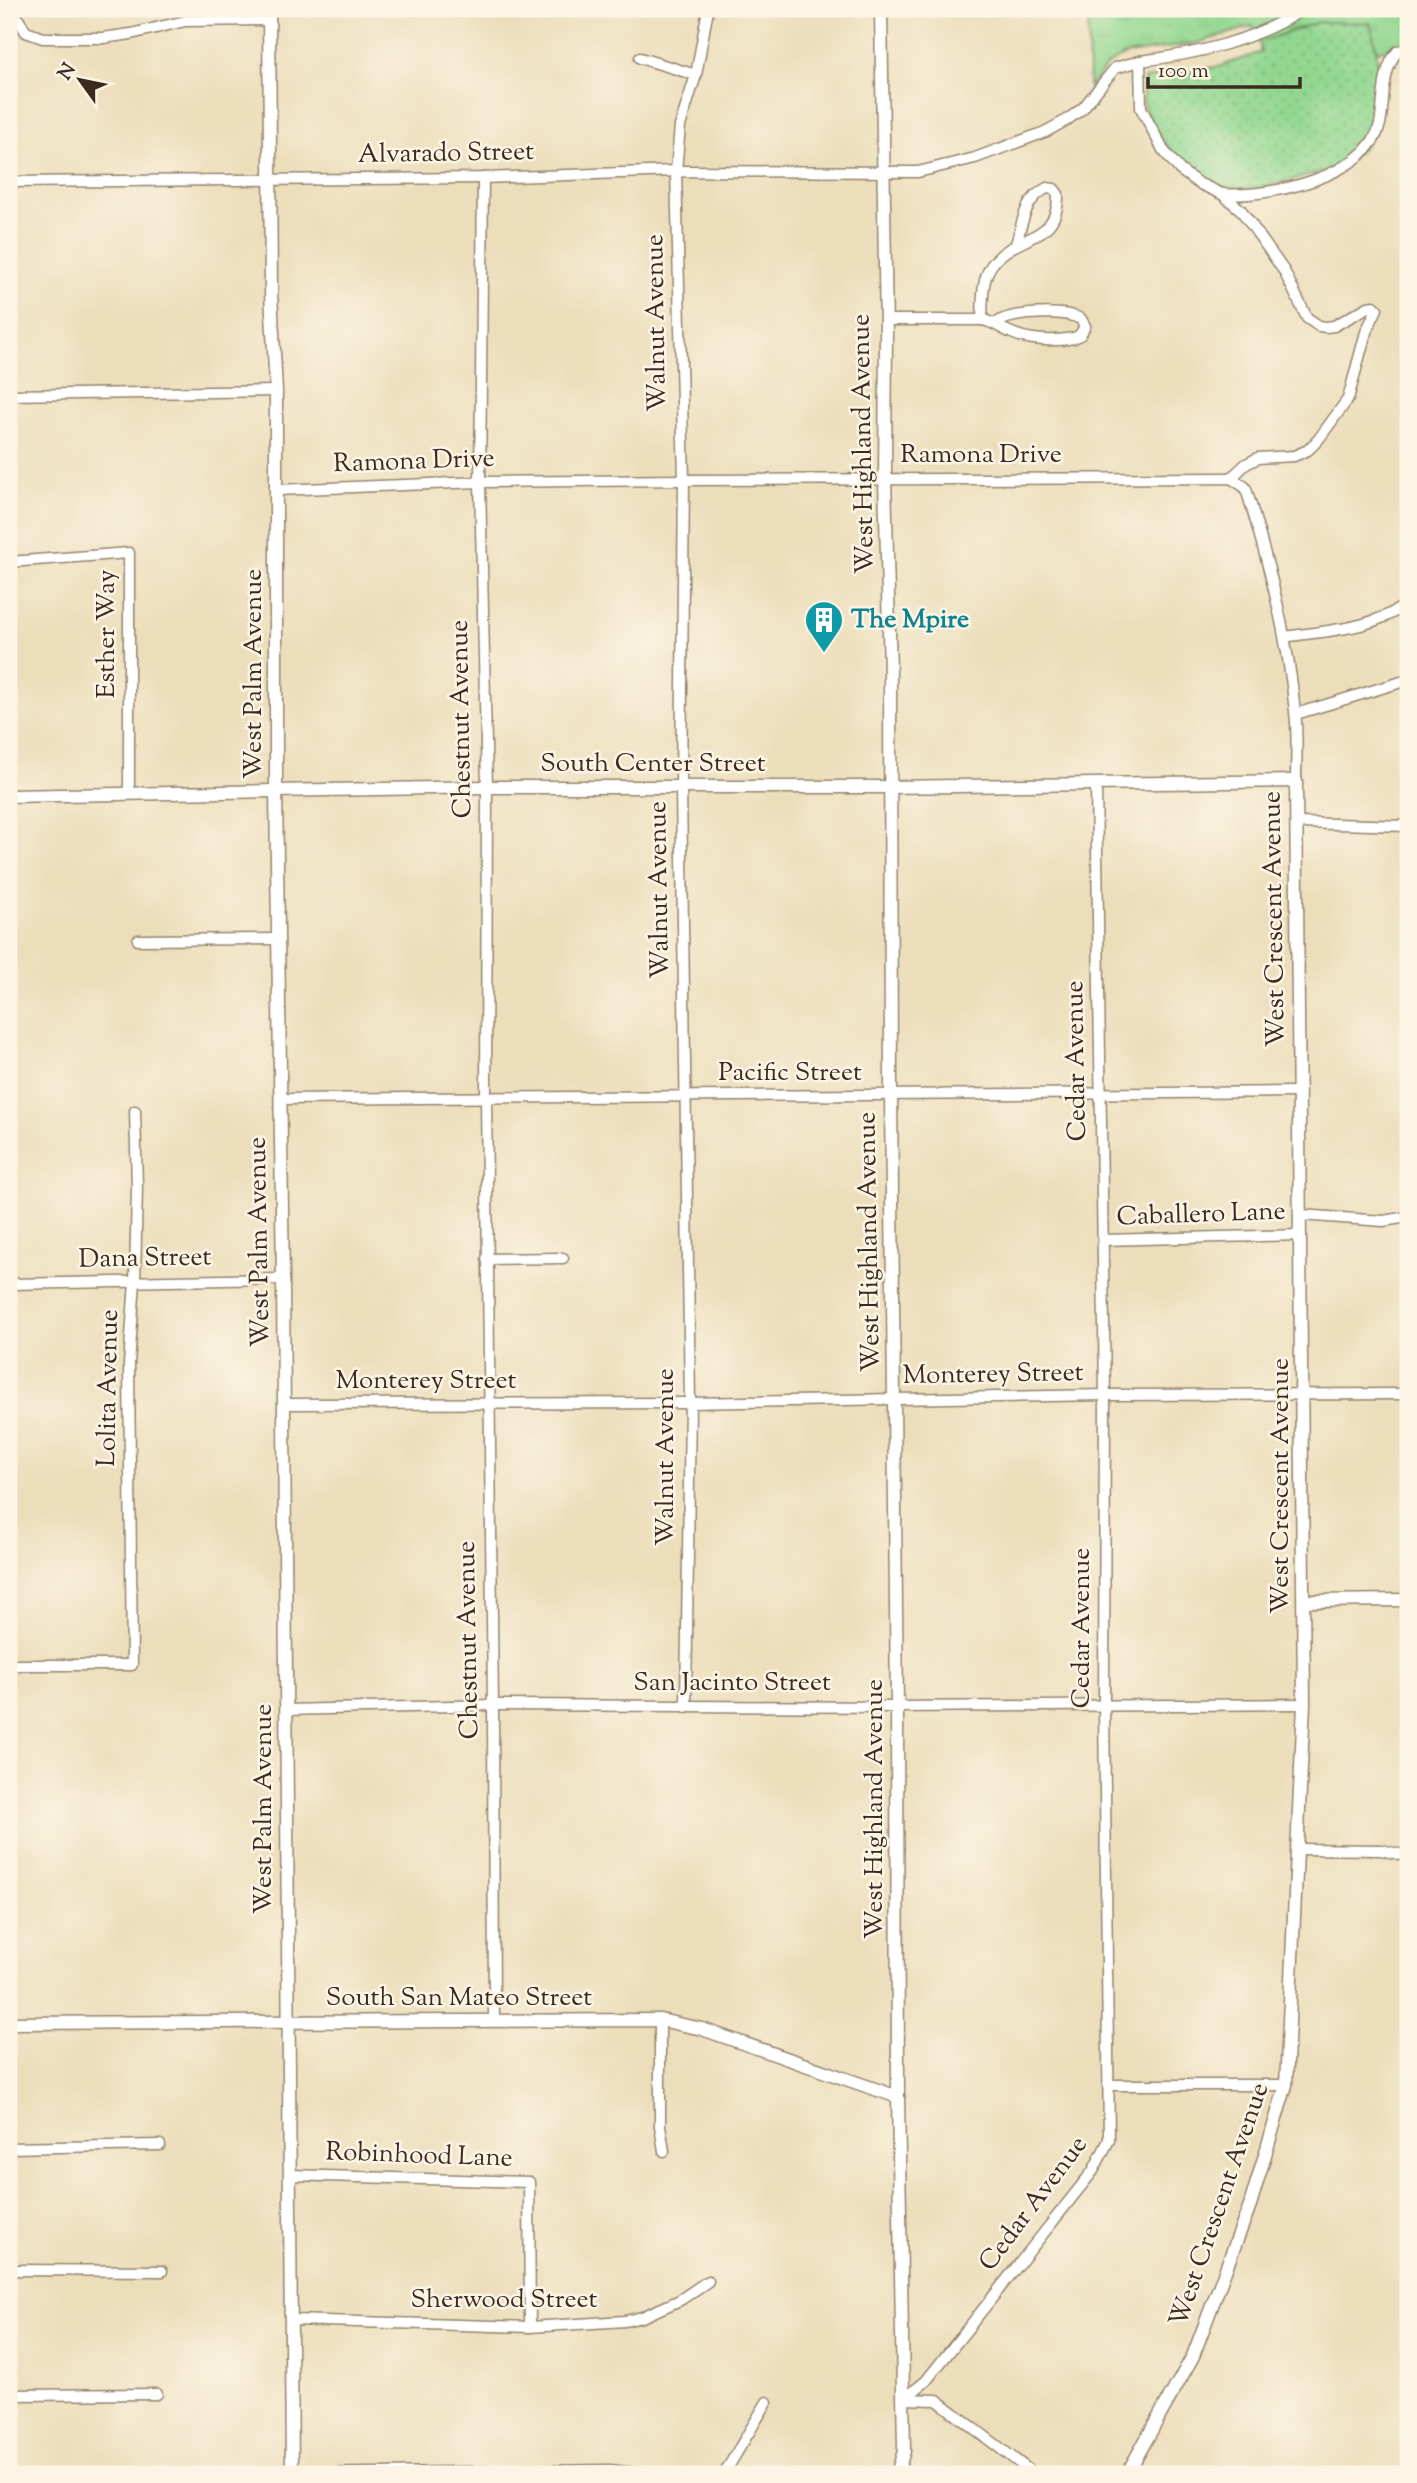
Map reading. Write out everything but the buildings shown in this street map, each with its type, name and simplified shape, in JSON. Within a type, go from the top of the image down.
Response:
[{"type":"street","points":[[12,9],[26,32],[43,38],[103,38],[185,21],[269,15]]},
{"type":"street","name":"Walnut Avenue","points":[[687,1707],[690,1403],[681,788],[684,480],[676,171],[680,125],[696,75],[708,9]]},
{"type":"street","name":"West Highland Avenue","points":[[881,9],[885,478],[890,671],[898,2097],[904,2399],[904,2451],[897,2474]]},
{"type":"street","name":"Alvarado Street","points":[[9,182],[483,177],[676,171],[884,173],[932,170],[975,159],[1045,132],[1067,120],[1083,108],[1115,68],[1226,46],[1284,22],[1303,9]]},
{"type":"street","name":"West Palm Avenue","points":[[269,15],[271,293],[277,490],[276,791],[283,1279],[292,2474]]},
{"type":"street","points":[[1222,194],[1261,194],[1316,178],[1356,159],[1364,152],[1380,127],[1387,70],[1391,60],[1398,51],[1408,49]]},
{"type":"street","points":[[640,58],[696,75]]},
{"type":"street","points":[[1140,61],[1141,108],[1163,150],[1180,170],[1198,183],[1222,194],[1241,210],[1284,271],[1307,318],[1319,326],[1334,326],[1368,307],[1374,306],[1377,309],[1366,332],[1348,399],[1318,440],[1301,454],[1258,458],[1245,464],[1231,478]]},
{"type":"street","name":"Chestnut Avenue","points":[[483,177],[480,482],[487,787],[486,1098],[494,2020]]},
{"type":"street","points":[[982,320],[985,280],[992,265],[1016,244],[1037,236],[1046,229],[1053,220],[1058,203],[1058,194],[1054,189],[1046,188],[1032,198],[1026,207],[1016,244]]},
{"type":"street","points":[[885,320],[982,320],[996,323],[1008,332],[1033,339],[1074,338],[1080,335],[1084,326],[1081,318],[1072,314],[1013,315],[996,323]]},
{"type":"street","points":[[9,395],[276,391]]},
{"type":"street","name":"Ramona Drive","points":[[277,490],[480,482],[1231,478]]},
{"type":"street","name":"West Crescent Avenue","points":[[1127,2474],[1193,2356],[1250,2204],[1286,2085],[1304,1704],[1296,714],[1285,637],[1269,566],[1245,487],[1231,478]]},
{"type":"street","name":"Esther Way","points":[[9,562],[129,553],[130,793]]},
{"type":"street","points":[[1285,637],[1369,624],[1393,614],[1408,603]]},
{"type":"street","points":[[1296,714],[1408,680]]},
{"type":"street","name":"South Center Street","points":[[9,796],[487,787],[681,788],[1296,781]]},
{"type":"street","name":"Cedar Avenue","points":[[904,2399],[926,2381],[1093,2171],[1109,2140],[1104,1704],[1105,1395],[1096,784]]},
{"type":"street","points":[[1298,823],[1408,827]]},
{"type":"street","points":[[138,940],[278,939]]},
{"type":"street","name":"Pacific Street","points":[[281,1098],[1300,1093]]},
{"type":"street","name":"Lolita Avenue","points":[[9,1665],[132,1665],[129,1364],[135,1282],[135,1111]]},
{"type":"street","points":[[1301,1215],[1383,1221],[1408,1217]]},
{"type":"street","name":"Caballero Lane","points":[[1103,1240],[1301,1235]]},
{"type":"street","points":[[487,1259],[563,1258]]},
{"type":"street","name":"Dana Street","points":[[9,1284],[283,1279]]},
{"type":"street","name":"Monterey Street","points":[[284,1404],[690,1403],[1105,1395],[1408,1394]]},
{"type":"street","points":[[1304,1601],[1408,1600]]},
{"type":"street","name":"San Jacinto Street","points":[[286,1710],[493,1706],[1304,1704]]},
{"type":"street","points":[[1297,1849],[1381,1850],[1408,1856]]},
{"type":"street","points":[[660,2020],[660,2126],[664,2151]]},
{"type":"street","name":"South San Mateo Street","points":[[9,2023],[660,2020],[714,2033],[898,2097]]},
{"type":"street","points":[[1108,2085],[1286,2085]]},
{"type":"street","points":[[9,2148],[160,2145]]},
{"type":"street","name":"Robinhood Lane","points":[[290,2175],[529,2182],[530,2327]]},
{"type":"street","points":[[9,2270],[162,2271]]},
{"type":"street","name":"Sherwood Street","points":[[291,2320],[530,2327],[625,2321],[642,2317],[680,2300],[708,2281]]},
{"type":"street","points":[[9,2395],[157,2394]]},
{"type":"street","points":[[904,2399],[937,2400],[1034,2474]]},
{"type":"street","points":[[724,2474],[766,2402]]},
{"type":"street","points":[[292,2474],[610,2470],[642,2474]]},
{"type":"green space","points":[[1088,9],[1408,9],[1408,43],[1377,51],[1370,23],[1319,22],[1259,42],[1253,26],[1197,43],[1127,54],[1107,65],[1089,88]]},
{"type":"green space","points":[[1319,22],[1370,23],[1379,66],[1380,96],[1375,125],[1364,146],[1350,159],[1325,171],[1285,182],[1246,188],[1228,188],[1212,183],[1180,162],[1147,115],[1143,103],[1144,79],[1221,66],[1261,52],[1259,42]]},
{"type":"place","name":"The Mpire","points":[[824,654]]}]
